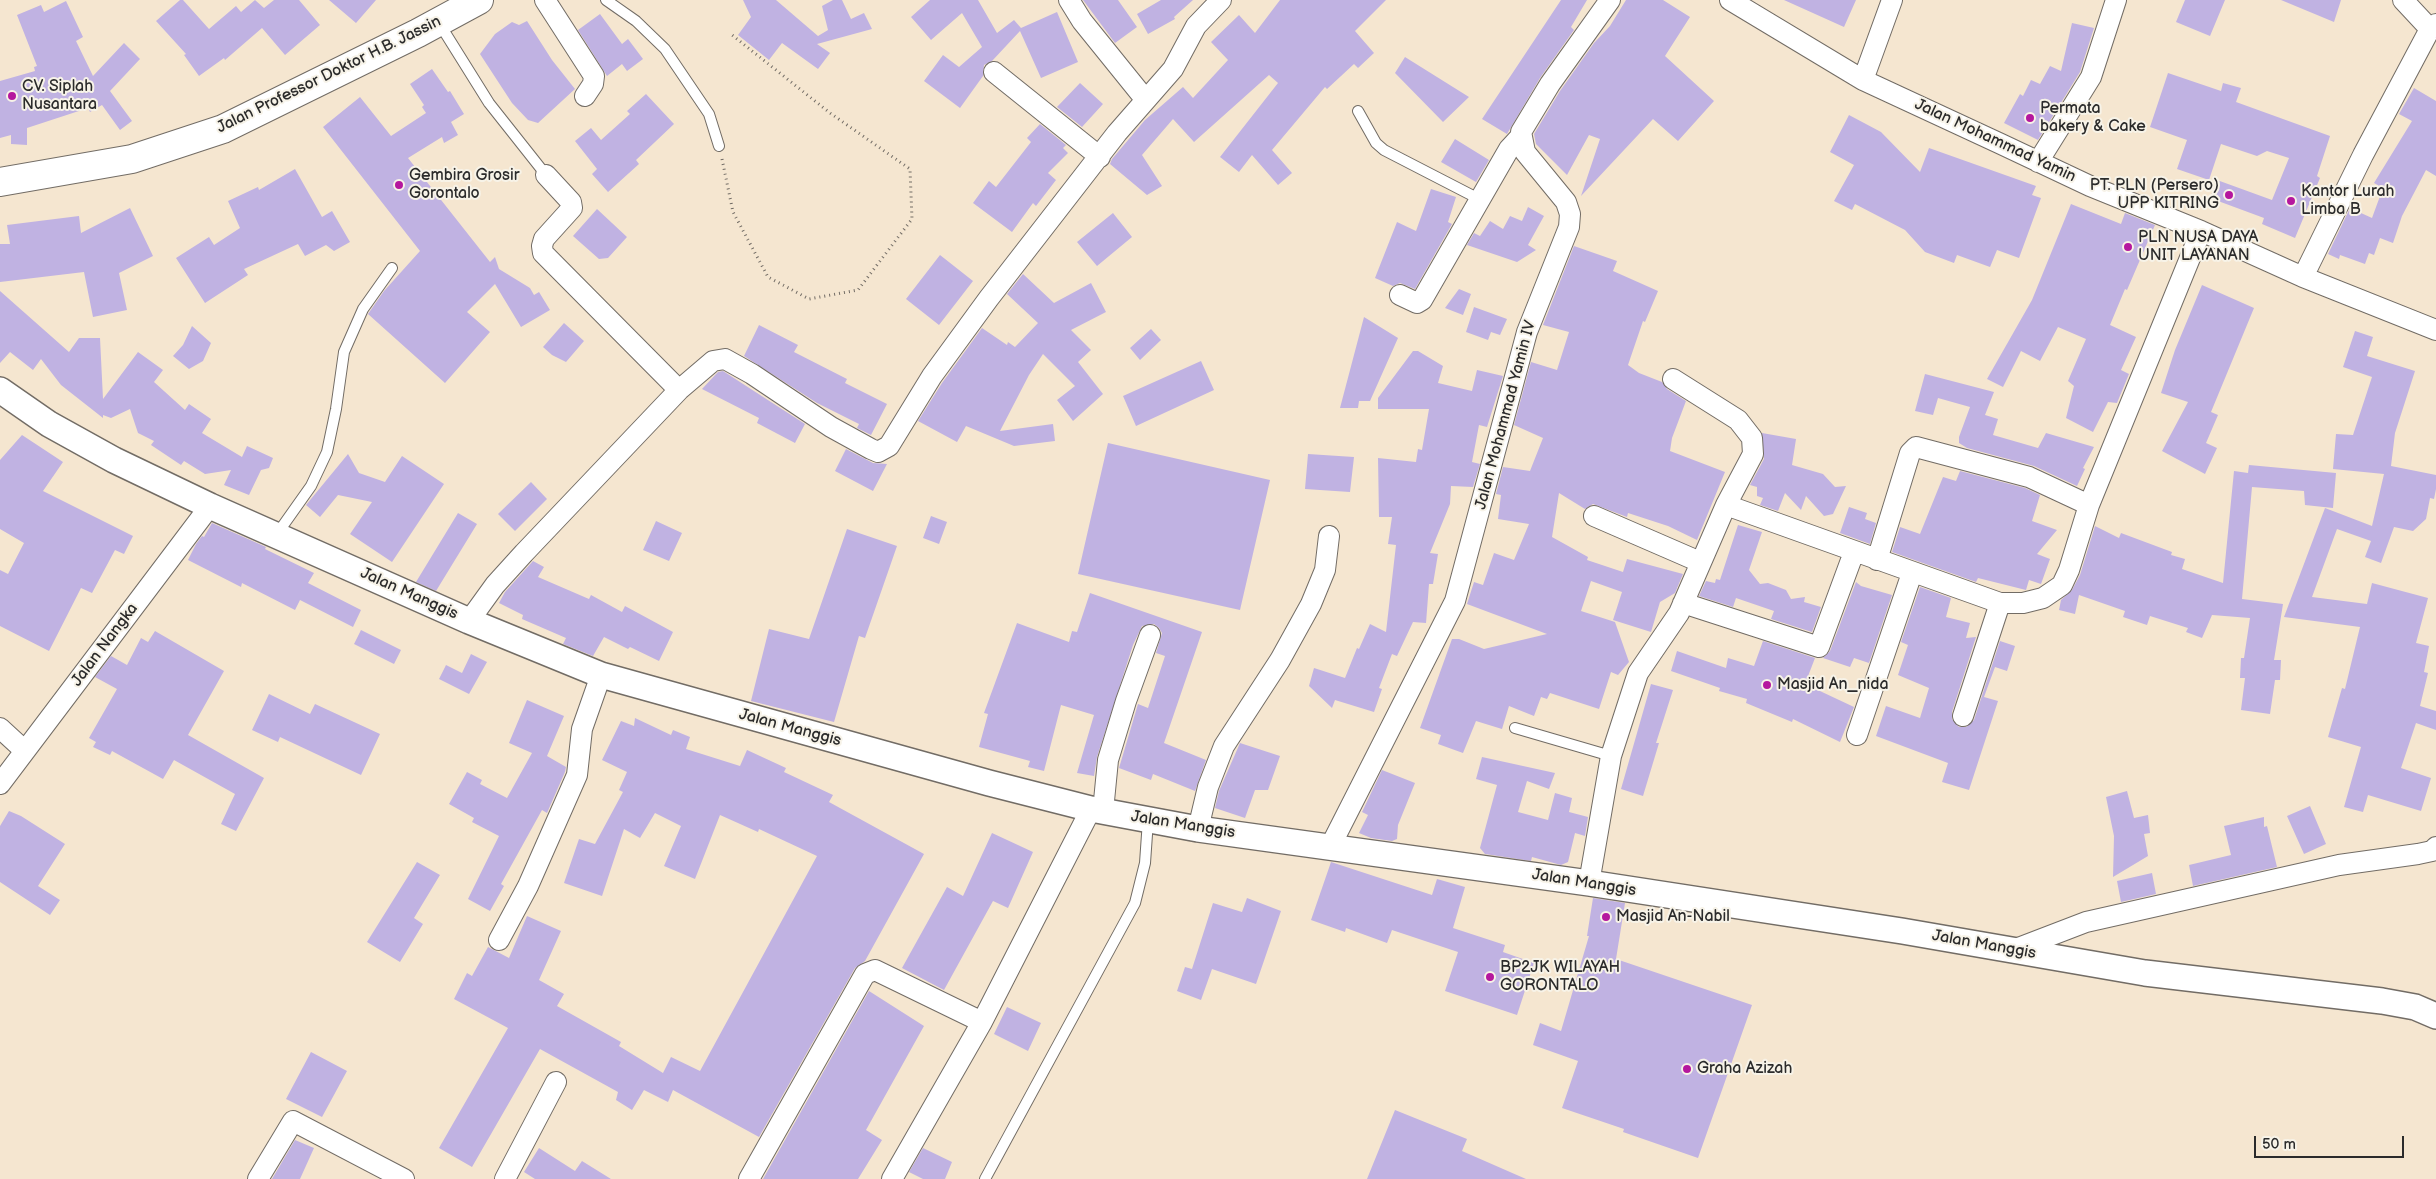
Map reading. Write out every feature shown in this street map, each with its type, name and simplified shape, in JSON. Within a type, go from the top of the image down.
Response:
[{"type":"highway","name":"Jalan Professor Doktor H.B. Jassin","points":[[0,182],[132,159],[223,129],[479,0]]},
{"type":"street","points":[[544,0],[594,76],[593,84],[585,96]]},
{"type":"street","points":[[1069,0],[1082,21],[1145,99]]},
{"type":"street","points":[[469,621],[495,585],[524,553],[679,390],[713,361],[726,359],[856,442],[878,452],[889,446],[932,376],[989,298],[1145,99],[1173,69],[1187,40],[1202,17],[1221,0]]},
{"type":"street","points":[[1400,295],[1417,303],[1422,300],[1509,149],[1521,136],[1521,132],[1550,84],[1610,0]]},
{"type":"street","name":"Jalan Mohammad Yamin","points":[[1730,0],[1863,80],[2038,162],[2090,186],[2201,231],[2303,277],[2436,330]]},
{"type":"street","points":[[1863,80],[1892,0]]},
{"type":"street","points":[[2038,162],[2091,77],[2116,0]]},
{"type":"street","points":[[2303,277],[2362,154],[2433,27],[2403,0]]},
{"type":"street","points":[[994,72],[1100,157]]},
{"type":"street","name":"Jalan Mohammad Yamin IV","points":[[1330,847],[1454,601],[1527,332],[1569,227],[1570,214],[1566,202],[1525,152],[1521,136]]},
{"type":"street","points":[[546,175],[572,202],[572,208],[544,240],[542,246],[543,253],[679,390]]},
{"type":"street","points":[[1726,505],[2000,603],[2023,603],[2043,598],[2062,585],[2069,570],[2089,505],[2201,231]]},
{"type":"street","points":[[1589,883],[1611,756],[1638,673],[1679,613],[1726,505],[1753,454],[1752,438],[1738,420],[1673,379]]},
{"type":"street","name":"Jalan Manggis","points":[[0,390],[49,424],[114,460],[210,506],[277,534],[469,621],[601,675],[988,783],[1097,810],[1198,829],[1589,883],[2013,950],[2145,973],[2382,1001],[2415,1007],[2436,1016]]},
{"type":"street","points":[[1877,560],[1910,453],[1916,447],[2029,477],[2089,505]]},
{"type":"street","name":"Jalan Nangka","points":[[0,784],[210,506]]},
{"type":"street","points":[[1594,516],[1700,562]]},
{"type":"street","points":[[1198,829],[1208,787],[1224,746],[1280,660],[1311,604],[1325,570],[1329,536]]},
{"type":"street","points":[[1683,603],[1819,647],[1854,552]]},
{"type":"street","points":[[1856,736],[1912,573]]},
{"type":"street","points":[[1963,716],[2000,603]]},
{"type":"street","points":[[892,1179],[982,1022],[1097,810],[1108,760],[1126,701],[1150,635]]},
{"type":"street","points":[[499,940],[528,886],[577,776],[582,728],[601,675]]},
{"type":"street","points":[[0,728],[26,750]]},
{"type":"street","points":[[2013,950],[2086,922],[2339,865],[2432,851],[2436,847]]},
{"type":"street","points":[[749,1179],[865,974],[875,970],[982,1022]]},
{"type":"street","points":[[505,1179],[556,1082]]},
{"type":"street","points":[[258,1179],[293,1121],[404,1179]]},
{"type":"lane","points":[[606,0],[636,21],[664,50],[709,114],[719,146]]},
{"type":"lane","points":[[438,22],[489,103],[546,175]]},
{"type":"lane","points":[[1358,111],[1376,143],[1384,150],[1481,200]]},
{"type":"lane","points":[[277,534],[311,486],[327,452],[336,409],[344,352],[363,309],[392,268]]},
{"type":"lane","points":[[1515,728],[1611,756]]},
{"type":"lane","points":[[985,1179],[1135,902],[1145,863],[1148,820]]},
{"type":"path","points":[[719,146],[733,212],[768,277],[809,299],[858,290],[912,219],[910,169],[830,113],[732,35]]},
{"type":"building","points":[[180,0],[183,0],[209,29],[236,6],[241,12],[255,0],[264,8],[274,0],[299,0],[320,25],[285,55],[262,28],[225,60],[224,58],[199,76],[184,55],[186,54],[156,21]]},
{"type":"building","points":[[329,0],[376,0],[356,23]]},
{"type":"building","points":[[743,0],[776,0],[818,36],[828,30],[822,6],[833,0],[842,0],[851,19],[864,13],[872,29],[817,44],[830,53],[818,69],[782,43],[769,60],[738,35],[751,17]]},
{"type":"building","points":[[930,0],[978,0],[997,33],[1014,20],[1021,28],[1057,12],[1078,62],[1041,78],[1020,31],[992,61],[984,65],[983,76],[960,108],[924,81],[943,55],[959,67],[982,47],[962,13],[931,40],[911,17]]},
{"type":"building","points":[[1083,0],[1118,0],[1137,27],[1115,43]]},
{"type":"building","points":[[1161,0],[1193,0],[1174,17],[1175,19],[1148,34],[1137,14]]},
{"type":"building","points":[[1280,0],[1386,0],[1355,31],[1374,53],[1358,68],[1354,64],[1327,89],[1325,87],[1272,150],[1292,173],[1278,185],[1252,155],[1239,172],[1220,157],[1278,83],[1269,75],[1194,142],[1173,119],[1142,155],[1162,186],[1147,195],[1110,164],[1112,159],[1145,120],[1183,87],[1193,98],[1228,60],[1211,42],[1239,15],[1255,33]]},
{"type":"building","points":[[1561,0],[1587,0],[1571,27],[1574,30],[1540,78],[1507,134],[1482,119]]},
{"type":"building","points":[[1626,0],[1663,0],[1690,17],[1665,56],[1714,101],[1678,141],[1653,119],[1581,196],[1600,139],[1589,135],[1567,175],[1536,144],[1534,134],[1560,91],[1594,43],[1610,26]]},
{"type":"building","points":[[1784,0],[1856,0],[1844,27]]},
{"type":"building","points":[[2185,0],[2225,0],[2210,36],[2176,22]]},
{"type":"building","points":[[2281,0],[2341,0],[2334,22]]},
{"type":"building","points":[[66,1],[83,37],[76,41],[93,76],[124,43],[140,59],[110,91],[132,121],[120,130],[102,105],[90,112],[88,108],[27,128],[27,145],[11,144],[11,135],[0,138],[0,81],[35,71],[34,67],[37,66],[17,15],[41,5],[44,12]]},
{"type":"building","points":[[600,14],[622,44],[628,39],[643,59],[627,71],[622,64],[607,76],[578,30]]},
{"type":"building","points":[[527,21],[552,60],[575,89],[538,123],[528,120],[512,103],[480,54],[495,34],[512,22],[519,25]]},
{"type":"building","points":[[2072,23],[2094,28],[2080,72],[2038,140],[2004,123],[2020,94],[2023,96],[2031,80],[2040,84],[2050,66],[2061,71]]},
{"type":"building","points":[[1405,57],[1469,97],[1443,122],[1395,73]]},
{"type":"building","points":[[432,69],[448,92],[450,91],[464,114],[451,122],[458,135],[444,143],[442,137],[408,158],[490,262],[495,257],[499,269],[530,288],[534,295],[539,292],[550,310],[521,327],[495,284],[467,312],[490,332],[445,383],[368,314],[384,291],[420,251],[323,127],[360,97],[391,136],[426,113],[422,107],[424,105],[410,84]]},
{"type":"building","points":[[2168,73],[2221,91],[2223,83],[2241,88],[2236,102],[2330,136],[2317,176],[2320,178],[2295,238],[2262,224],[2264,218],[2210,198],[2217,180],[2272,200],[2289,158],[2267,151],[2257,156],[2221,144],[2209,180],[2177,169],[2187,140],[2150,127]]},
{"type":"building","points":[[1080,83],[1103,104],[1082,127],[1057,107]]},
{"type":"building","points":[[2414,88],[2436,101],[2436,176],[2426,170],[2402,216],[2393,243],[2380,238],[2374,255],[2369,253],[2365,264],[2340,255],[2339,259],[2328,254],[2350,208],[2372,218],[2383,188],[2374,183],[2412,121],[2399,114]]},
{"type":"building","points":[[646,94],[674,124],[636,160],[639,164],[608,192],[592,174],[597,169],[575,141],[591,128],[601,140],[630,114],[627,111]]},
{"type":"building","points":[[1849,115],[1881,132],[1920,172],[1929,148],[2036,186],[2032,195],[2041,198],[2019,258],[1997,250],[1990,267],[1957,255],[1954,263],[1925,252],[1905,230],[1855,204],[1852,210],[1834,201],[1854,165],[1830,152]]},
{"type":"building","points":[[1040,124],[1066,145],[1063,148],[1068,153],[1048,173],[1056,180],[1036,206],[1033,203],[1012,232],[973,203],[989,181],[996,187],[1031,142],[1027,138]]},
{"type":"building","points":[[1455,139],[1489,160],[1476,182],[1441,162]]},
{"type":"building","points":[[295,169],[322,217],[332,211],[350,242],[334,251],[326,245],[305,256],[298,244],[244,269],[248,275],[205,303],[176,258],[209,237],[214,245],[240,228],[228,201],[258,187],[259,190]]},
{"type":"building","points":[[1431,189],[1456,197],[1448,222],[1452,224],[1415,289],[1400,283],[1393,286],[1375,278],[1397,222],[1416,231]]},
{"type":"building","points":[[2071,204],[2121,224],[2125,213],[2155,225],[2110,325],[2136,337],[2121,370],[2129,374],[2117,403],[2108,402],[2093,432],[2066,418],[2074,386],[2068,381],[2086,339],[2058,327],[2040,361],[2021,351],[2003,387],[1987,379],[2032,300]]},
{"type":"building","points":[[1528,207],[1544,216],[1528,245],[1536,250],[1517,262],[1467,245],[1474,233],[1480,236],[1490,221],[1503,229],[1510,216],[1522,221]]},
{"type":"building","points":[[130,208],[153,256],[119,273],[127,310],[93,317],[84,272],[0,282],[0,244],[10,244],[7,225],[79,216],[81,233]]},
{"type":"building","points":[[597,209],[627,237],[608,258],[599,259],[573,236]]},
{"type":"building","points":[[1113,213],[1132,237],[1097,266],[1077,242]]},
{"type":"building","points":[[1574,246],[1617,261],[1613,271],[1658,291],[1645,322],[1643,321],[1628,365],[1639,373],[1662,382],[1667,389],[1686,401],[1672,438],[1670,451],[1725,472],[1697,540],[1668,526],[1628,513],[1627,517],[1593,504],[1585,509],[1559,493],[1552,537],[1588,557],[1587,560],[1623,572],[1627,559],[1683,574],[1675,593],[1660,602],[1651,632],[1613,620],[1622,592],[1591,581],[1581,611],[1615,622],[1629,662],[1618,675],[1611,672],[1599,709],[1550,693],[1547,699],[1541,697],[1534,716],[1509,706],[1502,729],[1476,721],[1463,753],[1438,744],[1441,735],[1420,728],[1452,639],[1459,639],[1484,649],[1547,634],[1467,604],[1474,582],[1483,585],[1494,553],[1514,560],[1529,524],[1498,519],[1501,495],[1496,494],[1503,467],[1530,471],[1543,438],[1514,425],[1531,362],[1557,370],[1569,332],[1543,325]]},
{"type":"building","points":[[940,255],[973,281],[939,325],[906,299]]},
{"type":"building","points":[[1023,274],[1054,303],[1091,283],[1106,312],[1071,330],[1091,350],[1078,362],[1103,394],[1073,421],[1057,400],[1075,386],[1043,354],[1029,375],[1000,431],[1053,424],[1055,441],[1014,446],[966,426],[957,442],[918,421],[942,383],[982,328],[1007,345],[1008,342],[1015,347],[1038,323],[1007,294]]},
{"type":"building","points":[[2202,285],[2254,308],[2211,412],[2218,415],[2206,443],[2217,448],[2205,474],[2162,451],[2188,402],[2161,393],[2175,350]]},
{"type":"building","points":[[1459,289],[1471,294],[1463,315],[1445,308]]},
{"type":"building","points":[[0,291],[69,352],[79,338],[100,338],[103,399],[138,352],[163,370],[154,382],[185,410],[189,404],[211,419],[202,433],[242,457],[247,446],[273,458],[269,468],[261,470],[249,495],[224,485],[231,470],[205,474],[184,461],[181,465],[151,445],[154,441],[138,433],[130,409],[111,418],[103,415],[103,418],[61,385],[41,359],[33,370],[10,352],[0,363]]},
{"type":"building","points":[[1474,307],[1507,319],[1500,335],[1491,332],[1488,340],[1466,332]]},
{"type":"building","points":[[1364,317],[1398,338],[1370,401],[1359,401],[1358,408],[1340,408]]},
{"type":"building","points":[[564,323],[584,341],[566,362],[552,355],[543,347]]},
{"type":"building","points":[[759,325],[798,345],[794,352],[847,379],[845,383],[887,404],[871,435],[857,428],[859,424],[817,403],[744,356]]},
{"type":"building","points":[[192,326],[211,343],[203,361],[189,369],[173,356],[183,345]]},
{"type":"building","points":[[1151,329],[1161,340],[1140,360],[1130,348]]},
{"type":"building","points":[[2355,331],[2373,337],[2367,356],[2415,371],[2395,433],[2391,466],[2436,475],[2436,489],[2434,499],[2430,498],[2426,519],[2413,531],[2394,527],[2381,563],[2365,557],[2371,541],[2337,529],[2312,597],[2367,604],[2372,583],[2428,598],[2416,643],[2429,646],[2424,672],[2428,673],[2420,706],[2436,711],[2436,730],[2416,723],[2401,768],[2431,778],[2421,811],[2368,795],[2363,812],[2344,807],[2361,747],[2328,737],[2342,688],[2345,689],[2360,627],[2284,617],[2325,508],[2372,526],[2384,474],[2333,469],[2336,434],[2353,435],[2372,377],[2343,367]]},
{"type":"building","points":[[1413,351],[1418,351],[1443,366],[1438,383],[1472,391],[1477,370],[1503,376],[1487,427],[1479,425],[1472,462],[1480,464],[1473,487],[1451,486],[1450,504],[1430,553],[1438,554],[1433,584],[1429,584],[1426,623],[1413,622],[1397,656],[1392,654],[1379,688],[1382,689],[1374,712],[1335,700],[1332,708],[1309,686],[1314,668],[1345,678],[1357,648],[1359,649],[1370,624],[1386,632],[1396,545],[1388,544],[1392,517],[1379,517],[1378,458],[1416,462],[1418,449],[1422,450],[1429,409],[1378,409],[1378,398]]},
{"type":"building","points":[[1201,361],[1214,390],[1136,426],[1123,396]]},
{"type":"building","points":[[723,371],[805,424],[795,443],[757,423],[759,418],[702,389],[718,372]]},
{"type":"building","points":[[1925,374],[1994,392],[1985,415],[1998,419],[1993,435],[2038,448],[2046,433],[2094,447],[2083,468],[2085,469],[2077,486],[2034,466],[1967,448],[1959,443],[1959,437],[1970,407],[1938,398],[1933,415],[1915,411]]},
{"type":"building","points":[[1762,433],[1796,439],[1792,465],[1823,474],[1835,487],[1846,486],[1833,514],[1824,516],[1806,496],[1801,510],[1785,493],[1778,511],[1760,505],[1763,498],[1757,496],[1757,487],[1750,485],[1764,459]]},
{"type":"building","points":[[22,435],[63,462],[43,491],[133,536],[124,554],[115,550],[92,593],[81,588],[49,651],[0,626],[0,570],[8,574],[24,543],[0,529],[0,460]]},
{"type":"building","points":[[1108,443],[1270,480],[1240,610],[1078,574]]},
{"type":"building","points":[[846,449],[873,463],[887,464],[873,491],[835,471]]},
{"type":"building","points":[[348,454],[359,473],[385,482],[402,456],[444,484],[392,562],[350,534],[372,502],[338,495],[320,517],[306,505]]},
{"type":"building","points":[[1308,454],[1354,457],[1350,492],[1305,489]]},
{"type":"building","points":[[2249,465],[2336,473],[2333,508],[2305,505],[2304,491],[2252,487],[2242,599],[2283,604],[2274,660],[2281,660],[2280,680],[2275,680],[2270,714],[2241,710],[2245,678],[2240,678],[2241,658],[2244,658],[2250,618],[2212,615],[2202,638],[2186,632],[2188,628],[2150,616],[2147,625],[2123,617],[2125,611],[2079,595],[2075,614],[2059,610],[2061,600],[2072,590],[2080,575],[2095,526],[2119,538],[2121,533],[2172,552],[2171,555],[2185,559],[2182,569],[2223,583],[2234,471],[2248,473]]},
{"type":"building","points":[[1960,471],[2025,488],[2040,495],[2032,521],[2057,530],[2037,554],[2050,559],[2041,584],[2029,580],[2026,590],[1978,578],[1976,582],[1892,552],[1900,527],[1920,534],[1943,477],[1956,481]]},
{"type":"building","points":[[531,482],[547,499],[515,531],[498,514]]},
{"type":"building","points":[[1849,507],[1867,513],[1865,519],[1876,523],[1870,544],[1840,533]]},
{"type":"building","points":[[458,513],[477,524],[436,591],[416,582]]},
{"type":"building","points":[[931,516],[947,522],[939,544],[923,538]]},
{"type":"building","points":[[656,521],[682,533],[669,561],[643,550]]},
{"type":"building","points":[[212,523],[266,547],[265,549],[314,573],[308,583],[361,610],[353,627],[300,600],[295,610],[242,583],[241,587],[188,560],[196,544],[202,536],[204,537]]},
{"type":"building","points":[[1738,525],[1762,532],[1749,570],[1760,584],[1768,583],[1786,590],[1791,599],[1805,597],[1804,602],[1821,607],[1812,632],[1771,619],[1774,611],[1736,598],[1733,607],[1699,596],[1706,581],[1715,583],[1716,579],[1720,580]]},
{"type":"building","points":[[847,529],[897,546],[865,638],[859,636],[834,722],[751,701],[769,629],[809,639]]},
{"type":"building","points":[[533,561],[544,567],[538,577],[589,599],[591,595],[622,612],[625,606],[673,632],[659,661],[604,637],[593,656],[563,644],[566,638],[522,619],[523,615],[499,603],[505,592]]},
{"type":"building","points":[[1856,582],[1861,586],[1892,595],[1869,663],[1854,658],[1850,667],[1823,658],[1830,651]]},
{"type":"building","points":[[1920,587],[1951,598],[1946,617],[1970,623],[1966,638],[1976,637],[1952,712],[1952,719],[1959,727],[1966,727],[1974,720],[2000,641],[2015,646],[2007,671],[1995,667],[1984,697],[1998,701],[1969,790],[1942,782],[1948,763],[1876,736],[1886,706],[1920,718],[1929,688],[1898,675],[1908,645],[1901,642]]},
{"type":"building","points":[[1090,593],[1202,632],[1164,743],[1206,760],[1195,791],[1153,774],[1151,780],[1119,768],[1138,704],[1148,708],[1165,656],[1156,653],[1162,633],[1154,624],[1142,626],[1133,645],[1097,757],[1094,776],[1077,773],[1094,715],[1061,705],[1044,771],[1028,767],[1030,761],[979,747],[988,714],[984,713],[1017,623],[1069,642],[1072,631],[1077,632]]},
{"type":"building","points":[[361,630],[401,650],[394,664],[354,644]]},
{"type":"building","points":[[155,631],[224,671],[188,735],[264,778],[236,831],[221,824],[235,794],[174,760],[163,779],[112,751],[110,755],[93,747],[96,742],[89,738],[117,689],[95,677],[111,656],[127,665],[141,638],[148,642]]},
{"type":"building","points":[[1763,641],[1815,658],[1805,684],[1854,707],[1840,742],[1793,719],[1792,722],[1746,703],[1747,699],[1719,691],[1720,688],[1671,671],[1677,651],[1726,668],[1728,658],[1754,666]]},
{"type":"building","points":[[471,654],[487,662],[469,694],[439,679],[446,665],[462,673]]},
{"type":"building","points":[[1651,684],[1673,690],[1656,743],[1659,743],[1643,796],[1621,789]]},
{"type":"building","points":[[269,694],[310,714],[315,704],[380,734],[361,775],[280,737],[278,742],[252,730]]},
{"type":"building","points":[[527,700],[564,716],[547,756],[566,767],[547,813],[542,810],[501,884],[504,886],[490,911],[468,899],[499,836],[472,822],[474,818],[449,804],[467,772],[482,780],[480,784],[507,798],[532,753],[509,743]]},
{"type":"building","points":[[635,718],[671,735],[673,730],[690,737],[686,749],[740,766],[747,750],[786,768],[784,772],[833,795],[829,802],[924,854],[865,961],[855,968],[759,1137],[673,1090],[668,1102],[644,1090],[632,1110],[616,1100],[618,1092],[540,1049],[472,1167],[439,1148],[508,1028],[454,999],[467,973],[472,976],[488,947],[509,958],[527,916],[561,931],[539,980],[564,994],[557,1006],[621,1042],[619,1046],[663,1073],[671,1057],[700,1071],[817,856],[759,829],[758,832],[720,815],[695,879],[664,866],[681,826],[655,813],[640,838],[624,829],[602,896],[564,883],[579,839],[595,844],[623,792],[619,790],[627,772],[602,760],[621,721],[634,726]]},
{"type":"building","points":[[1240,743],[1280,756],[1268,790],[1255,790],[1245,818],[1215,808],[1219,791]]},
{"type":"building","points":[[1482,757],[1555,773],[1549,789],[1527,781],[1518,812],[1548,820],[1555,793],[1572,798],[1569,812],[1588,817],[1585,836],[1575,833],[1568,862],[1561,865],[1532,857],[1531,861],[1485,854],[1480,848],[1497,785],[1476,779]]},
{"type":"building","points":[[1382,770],[1415,783],[1398,825],[1397,839],[1392,841],[1371,838],[1359,833],[1368,815],[1362,812]]},
{"type":"building","points":[[2127,791],[2134,818],[2148,815],[2150,833],[2144,834],[2148,856],[2113,877],[2114,836],[2106,797]]},
{"type":"building","points":[[2310,806],[2326,844],[2304,854],[2287,816]]},
{"type":"building","points":[[9,811],[21,816],[65,844],[38,886],[60,900],[50,915],[0,882],[0,826]]},
{"type":"building","points":[[2264,817],[2264,827],[2267,826],[2277,867],[2193,886],[2189,865],[2231,855],[2224,826]]},
{"type":"building","points":[[992,833],[1033,852],[1008,908],[993,901],[944,990],[902,968],[947,887],[963,896]]},
{"type":"building","points":[[417,862],[440,875],[414,918],[423,924],[400,962],[367,942]]},
{"type":"building","points":[[1331,862],[1432,895],[1437,879],[1465,887],[1453,928],[1505,945],[1503,952],[1534,963],[1517,1015],[1445,991],[1458,952],[1392,930],[1387,943],[1346,928],[1345,932],[1311,920]]},
{"type":"building","points":[[2152,873],[2156,894],[2121,902],[2117,881]]},
{"type":"building","points":[[1247,898],[1281,911],[1256,984],[1212,969],[1201,1000],[1177,991],[1185,967],[1192,969],[1213,903],[1242,912]]},
{"type":"building","points":[[1593,898],[1625,903],[1616,959],[1752,1005],[1698,1158],[1623,1132],[1624,1129],[1562,1108],[1578,1061],[1533,1045],[1540,1023],[1561,1031],[1589,936],[1587,936]]},
{"type":"building","points":[[869,991],[924,1026],[866,1130],[882,1140],[858,1179],[763,1179]]},
{"type":"building","points":[[1007,1007],[1041,1023],[1028,1051],[994,1034]]},
{"type":"building","points":[[311,1052],[347,1071],[322,1117],[286,1099]]},
{"type":"building","points":[[1395,1110],[1467,1139],[1462,1151],[1526,1179],[1367,1179]]},
{"type":"building","points":[[295,1140],[314,1148],[300,1179],[272,1179]]},
{"type":"building","points":[[539,1148],[575,1171],[582,1161],[611,1179],[535,1179],[524,1172]]},
{"type":"building","points":[[923,1148],[952,1162],[945,1179],[923,1179],[909,1172]]},
{"type":"place","name":"CV. Siplah Nusantara","points":[[12,96]]},
{"type":"place","name":"Permata bakery & Cake","points":[[2030,118]]},
{"type":"place","name":"Gembira Grosir Gorontalo","points":[[399,185]]},
{"type":"place","name":"PT. PLN (Persero) UPP KITRING","points":[[2229,195]]},
{"type":"place","name":"Kantor Lurah Limba B","points":[[2291,201]]},
{"type":"place","name":"PLN NUSA DAYA UNIT LAYANAN","points":[[2128,247]]},
{"type":"place","name":"Masjid An_nida","points":[[1767,685]]},
{"type":"place","name":"Masjid An-Nabil","points":[[1606,917]]},
{"type":"place","name":"BP2JK WILAYAH GORONTALO","points":[[1490,977]]},
{"type":"place","name":"Graha Azizah","points":[[1687,1069]]}]
